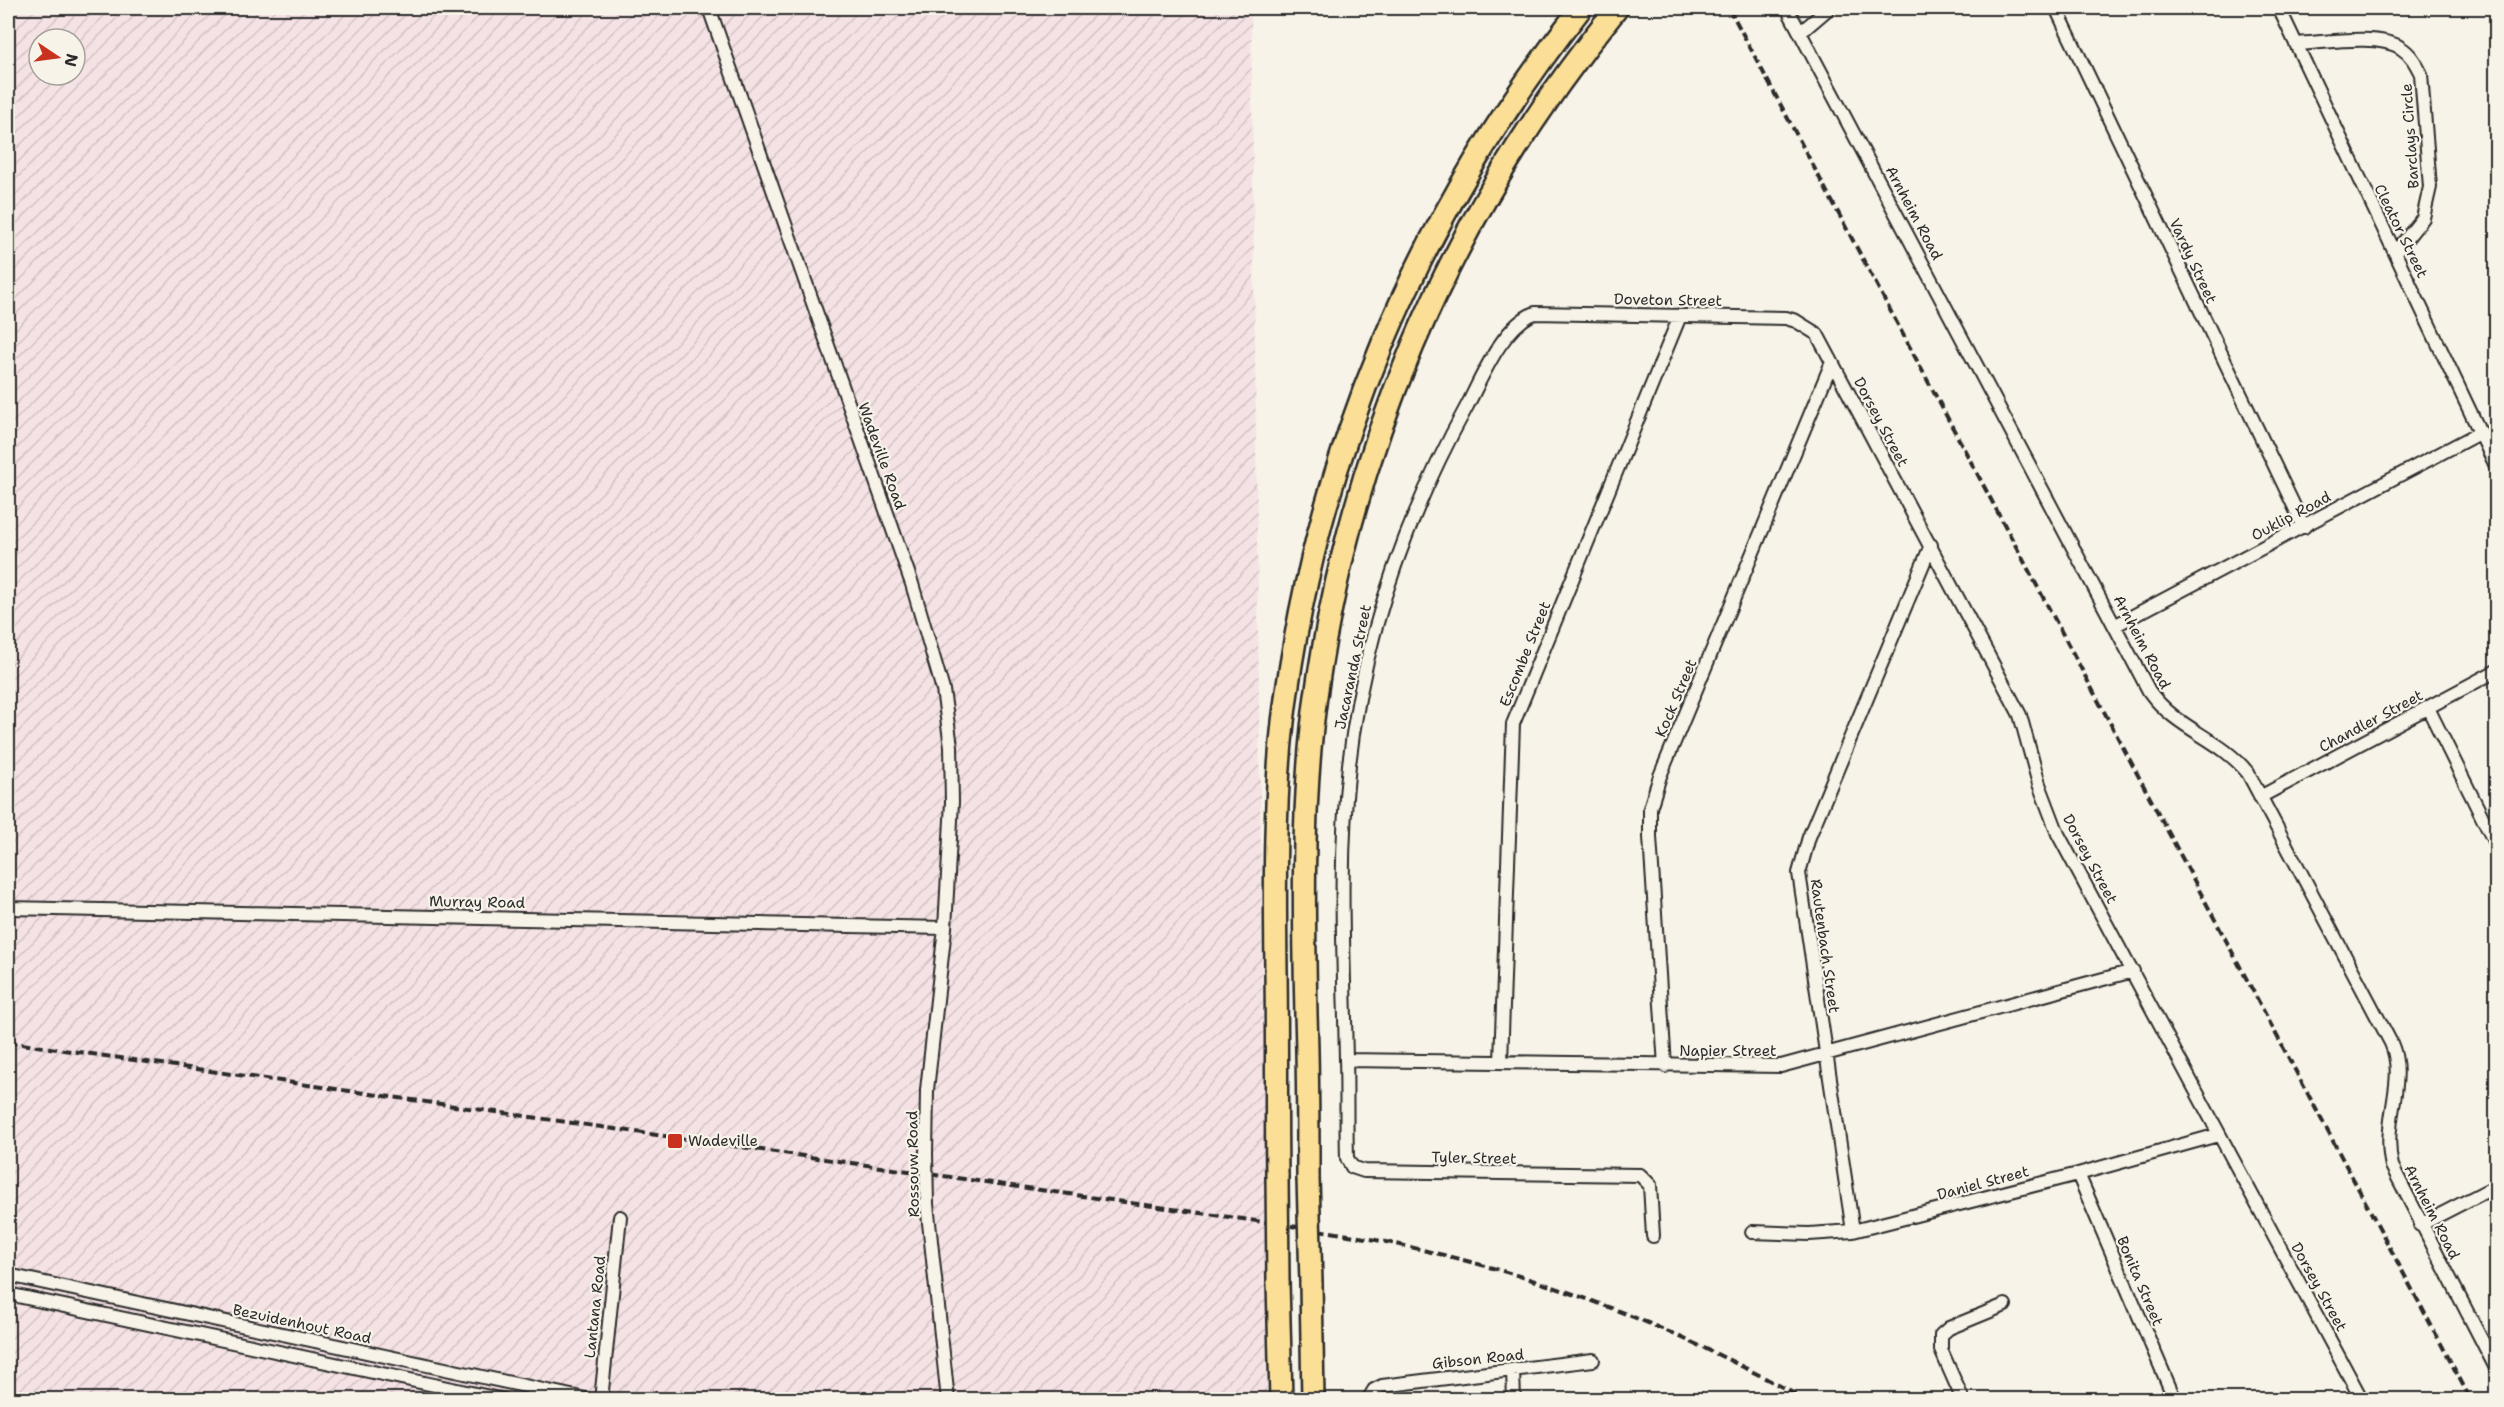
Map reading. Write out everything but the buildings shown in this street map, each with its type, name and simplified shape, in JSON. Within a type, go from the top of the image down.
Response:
[{"type":"highway","points":[[1281,1400],[1275,890],[1277,803],[1285,711],[1297,628],[1315,540],[1362,393],[1392,319],[1425,248],[1465,175],[1513,98],[1581,8]]},
{"type":"highway","points":[[1313,1400],[1303,892],[1312,729],[1325,637],[1345,546],[1365,472],[1391,398],[1452,259],[1491,188],[1539,113],[1582,51],[1617,8]]},
{"type":"street","name":"Wadeville Road","points":[[709,8],[912,584],[943,690],[951,746],[945,928]]},
{"type":"street","name":"Arnheim Road","points":[[1787,8],[2157,703],[2180,723],[2212,742],[2240,763],[2248,773],[2395,1053],[2397,1077],[2388,1129],[2389,1154],[2420,1225],[2496,1368]]},
{"type":"street","points":[[1801,32],[1829,8]]},
{"type":"street","name":"Vardy Street","points":[[2056,8],[2304,527]]},
{"type":"street","name":"Cleator Street","points":[[2279,8],[2496,466]]},
{"type":"street","name":"Barclays Circle","points":[[2296,44],[2383,41],[2403,49],[2413,59],[2421,74],[2430,187],[2423,218],[2395,253]]},
{"type":"street","name":"Doveton Street","points":[[1526,316],[1545,313],[1786,318],[1808,327]]},
{"type":"street","name":"Jacaranda Street","points":[[1346,1060],[1342,892],[1345,816],[1349,763],[1368,660],[1382,603],[1397,559],[1437,460],[1504,340],[1526,316]]},
{"type":"street","name":"Escombe Street","points":[[1501,1062],[1514,724],[1680,316]]},
{"type":"street","name":"Dorsey Street","points":[[1808,327],[1822,342],[2019,715],[2042,794],[2058,834],[2362,1400]]},
{"type":"street","name":"Kock Street","points":[[1665,1066],[1650,808],[1660,776],[1832,362]]},
{"type":"street","name":"Ouklip Road","points":[[2116,625],[2481,432]]},
{"type":"street","name":"Rautenbach Street","points":[[1853,1231],[1799,881],[1801,864],[1809,837],[1930,545]]},
{"type":"street","name":"Chandler Street","points":[[2260,797],[2496,671]]},
{"type":"street","points":[[2428,708],[2496,845]]},
{"type":"street","name":"Murray Road","points":[[8,908],[945,928]]},
{"type":"street","name":"Rossouw Road","points":[[945,928],[927,1090],[926,1154],[927,1204],[948,1400]]},
{"type":"street","name":"Napier Street","points":[[1346,1060],[1770,1067],[1826,1055],[2133,971]]},
{"type":"street","name":"Tyler Street","points":[[1346,1060],[1347,1158],[1357,1170],[1640,1175],[1650,1185],[1653,1236]]},
{"type":"street","name":"Daniel Street","points":[[1752,1232],[1809,1234],[1853,1231],[2078,1174],[2218,1135]]},
{"type":"street","name":"Bonita Street","points":[[2078,1174],[2175,1400]]},
{"type":"street","points":[[2420,1225],[2496,1186]]},
{"type":"street","name":"Lantana Road","points":[[601,1400],[620,1217]]},
{"type":"street","name":"Bezuidenhout Road","points":[[8,1275],[590,1400]]},
{"type":"street","points":[[73,1308],[76,1290]]},
{"type":"street","points":[[8,1294],[504,1400]]},
{"type":"street","points":[[1963,1400],[1941,1350],[1941,1335],[1948,1328],[2005,1305]]},
{"type":"street","points":[[221,1339],[224,1323]]},
{"type":"street","name":"Gibson Road","points":[[1369,1397],[1382,1386],[1593,1360]]},
{"type":"street","points":[[1513,1371],[1514,1400]]},
{"type":"street","points":[[470,1392],[473,1376]]},
{"type":"shaded area","points":[[8,8],[1251,8],[1267,1399],[8,1399]]},
{"type":"railway","points":[[1729,8],[2471,1400]]},
{"type":"railway","points":[[8,1042],[1281,1224],[1384,1242],[1484,1266],[1579,1296],[1717,1354],[1806,1400]]},
{"type":"place","name":"Wadeville","points":[[675,1141]]}]
